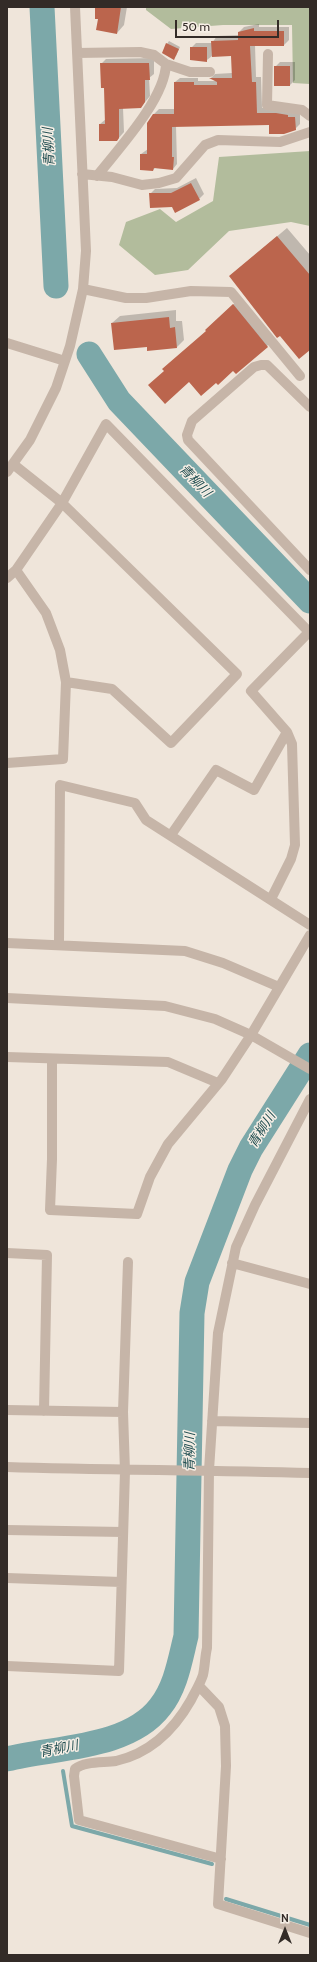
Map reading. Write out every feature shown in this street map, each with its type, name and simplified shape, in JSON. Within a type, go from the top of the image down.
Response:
[{"type":"street","points":[[66,682],[112,688],[171,743],[237,674],[62,503],[10,468],[30,440],[56,388],[65,361],[83,289],[86,251],[75,7]]},
{"type":"street","points":[[77,53],[140,52],[154,55],[166,64],[190,72],[210,72]]},
{"type":"street","points":[[268,54],[267,105],[302,110],[310,116]]},
{"type":"street","points":[[97,176],[137,126],[160,88],[166,73],[166,64]]},
{"type":"street","points":[[82,174],[112,177],[142,185],[159,183],[176,178],[205,145],[218,140],[280,142],[310,132]]},
{"type":"street","points":[[83,289],[126,298],[146,298],[191,291],[231,292],[300,376]]},
{"type":"street","points":[[7,344],[65,361]]},
{"type":"street","points":[[310,407],[267,365],[261,364],[254,367],[192,421],[187,435],[188,440],[310,570]]},
{"type":"street","points":[[7,578],[16,570],[62,503],[106,424],[310,632],[251,691],[287,732],[292,744],[295,845],[291,859],[271,899]]},
{"type":"street","points":[[7,763],[63,759],[66,682],[60,650],[46,613],[16,570]]},
{"type":"street","points":[[171,835],[216,770],[254,790],[287,732]]},
{"type":"street","points":[[59,944],[60,785],[130,800],[135,803],[146,820],[310,925]]},
{"type":"street","points":[[52,1058],[52,1159],[50,1210],[137,1214],[150,1177],[168,1144],[218,1083],[251,1035],[310,935]]},
{"type":"street","points":[[7,943],[59,944],[184,951],[223,962],[279,987]]},
{"type":"street","points":[[7,998],[165,1006],[215,1019],[251,1035],[310,1069]]},
{"type":"street","points":[[7,1057],[168,1062],[218,1083]]},
{"type":"street","points":[[221,1859],[79,1820],[74,1786],[75,1769],[80,1765],[117,1760],[142,1752],[159,1742],[180,1718],[199,1686],[203,1675],[207,1648],[206,1471],[212,1421],[218,1332],[232,1262],[246,1222],[310,1099]]},
{"type":"street","points":[[7,1253],[47,1255],[44,1411]]},
{"type":"street","points":[[7,1666],[119,1671],[125,1471],[123,1412],[128,1262]]},
{"type":"street","points":[[232,1262],[310,1284]]},
{"type":"street","points":[[7,1410],[123,1412]]},
{"type":"street","points":[[212,1421],[310,1422]]},
{"type":"street","points":[[7,1467],[125,1471],[310,1473]]},
{"type":"street","points":[[7,1530],[123,1532]]},
{"type":"street","points":[[7,1578],[122,1582]]},
{"type":"street","points":[[199,1686],[220,1707],[225,1726],[226,1766],[218,1904],[310,1933]]},
{"type":"green space","points":[[146,7],[310,7],[310,84],[293,83],[292,25],[223,25],[171,29],[146,10]]},
{"type":"green space","points":[[310,151],[310,226],[291,222],[229,231],[188,270],[155,275],[119,245],[126,222],[160,209],[176,222],[213,201],[219,157]]},
{"type":"building","points":[[95,7],[121,7],[117,34],[96,30],[98,19],[95,19]]},
{"type":"building","points":[[254,28],[254,31],[284,31],[284,46],[250,46],[252,82],[256,82],[257,113],[276,113],[288,115],[288,117],[295,117],[296,130],[284,134],[269,134],[269,125],[172,127],[172,157],[174,157],[173,170],[154,168],[153,171],[140,170],[140,154],[147,154],[147,123],[153,114],[174,114],[174,82],[194,82],[194,85],[217,85],[217,82],[209,78],[232,78],[231,56],[212,57],[211,41],[238,40],[238,32]]},
{"type":"building","points":[[166,43],[179,49],[174,60],[162,53]]},
{"type":"building","points":[[190,47],[207,47],[207,62],[190,60]]},
{"type":"building","points":[[100,63],[149,63],[150,80],[145,80],[145,102],[141,108],[119,109],[119,138],[117,141],[99,141],[99,124],[105,124],[104,88],[101,88]]},
{"type":"building","points":[[274,66],[290,66],[290,86],[274,86]]},
{"type":"building","points":[[191,183],[200,200],[175,213],[172,207],[150,208],[149,193],[171,193]]},
{"type":"building","points":[[277,236],[310,275],[310,350],[299,359],[280,336],[277,338],[229,276]]},
{"type":"building","points":[[233,304],[268,347],[236,374],[233,371],[218,385],[216,383],[201,396],[189,382],[165,404],[148,385],[164,371],[162,369],[206,331],[205,330]]},
{"type":"building","points":[[169,317],[170,328],[175,327],[177,348],[147,351],[147,347],[114,350],[111,323]]},
{"type":"waterway","name":"青柳川","points":[[42,7],[56,286]]},
{"type":"waterway","name":"青柳川","points":[[89,354],[119,401],[310,601]]},
{"type":"waterway","name":"青柳川","points":[[7,1759],[89,1744],[110,1739],[129,1731],[146,1721],[160,1707],[174,1682],[186,1636],[192,1313],[197,1282],[240,1170],[251,1148],[310,1055]]},
{"type":"waterway","points":[[63,1771],[72,1826],[212,1864]]},
{"type":"waterway","points":[[226,1899],[310,1925]]}]
